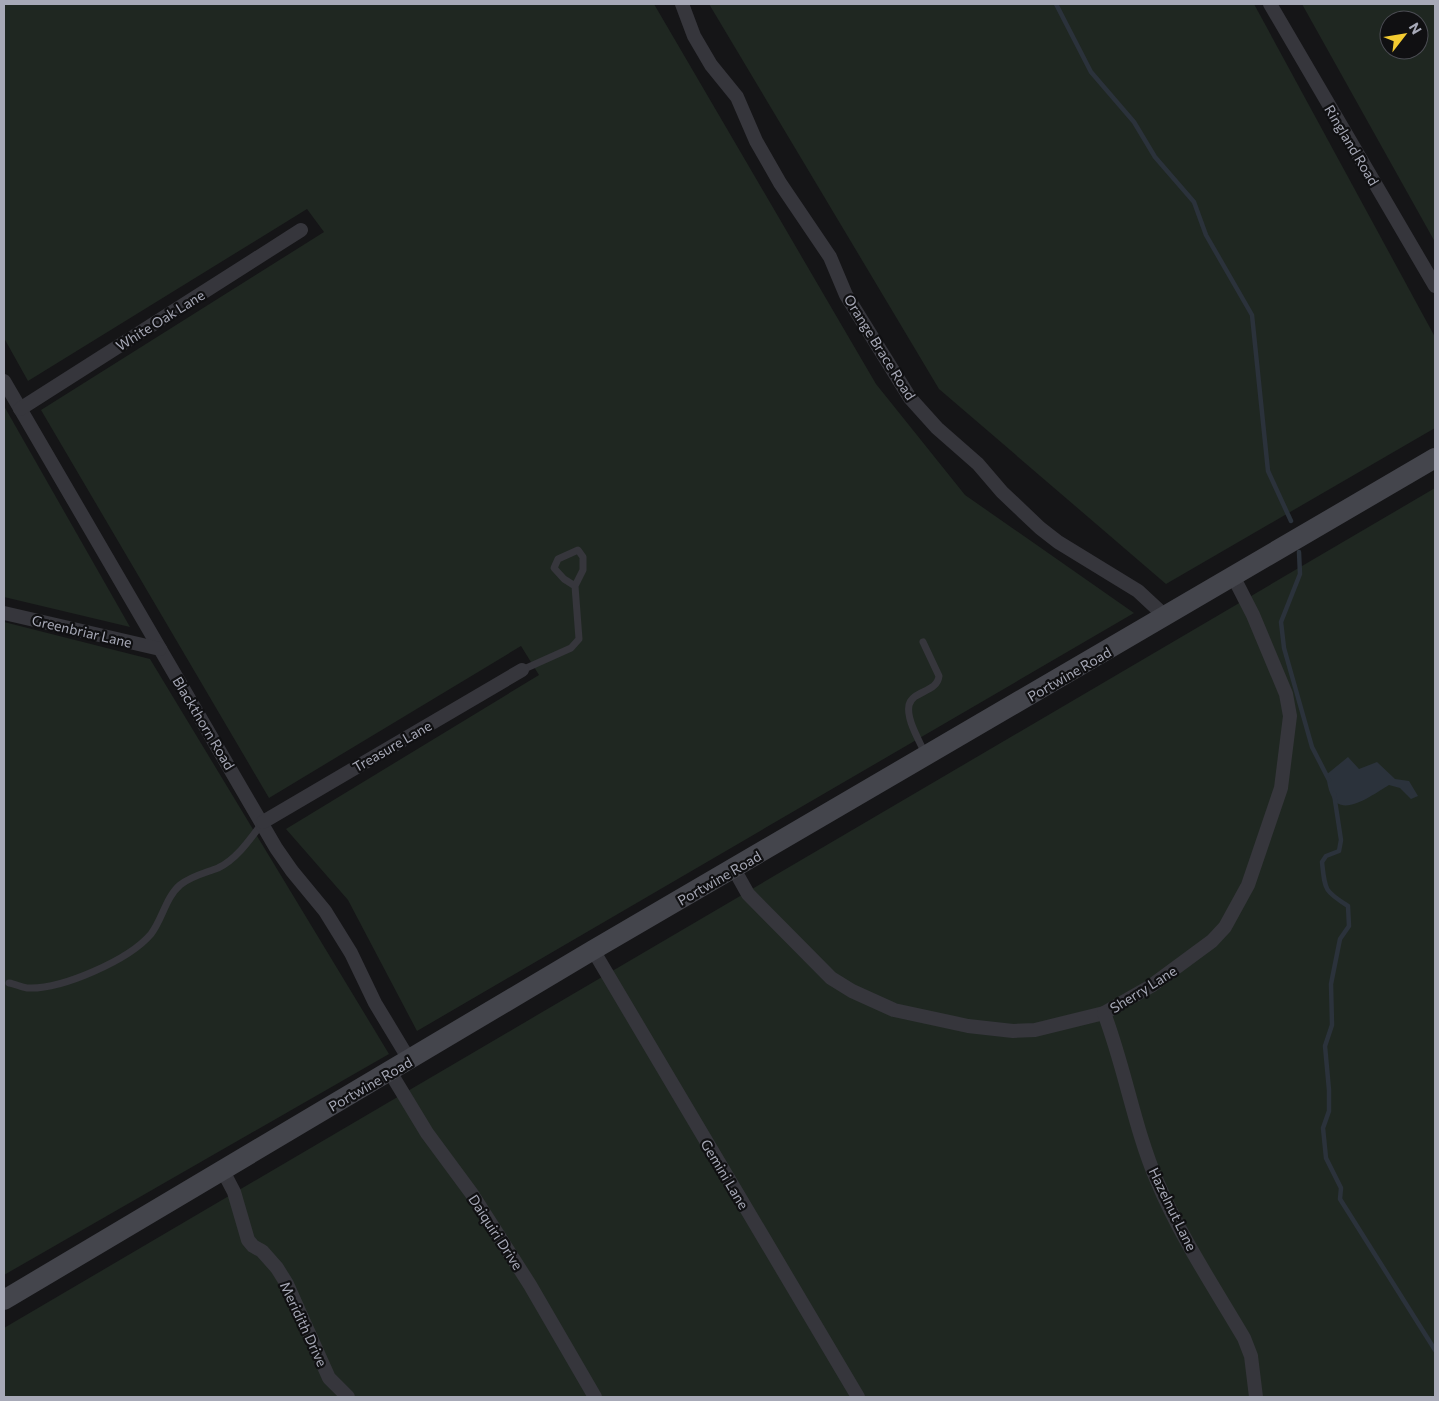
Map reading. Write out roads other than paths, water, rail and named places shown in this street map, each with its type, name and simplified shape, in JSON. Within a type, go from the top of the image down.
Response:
[{"type":"street","name":"Orange Brace Road","points":[[682,4],[694,36],[711,65],[737,97],[766,158],[830,257],[846,294],[910,398],[937,428],[978,464],[1002,492],[1040,528],[1058,542],[1138,590],[1166,617]]},
{"type":"street","name":"Ringland Road","points":[[1270,4],[1435,286]]},
{"type":"street","name":"White Oak Lane","points":[[20,409],[300,230]]},
{"type":"street","name":"Blackthorn Road","points":[[4,381],[263,822],[276,848],[292,871],[326,911],[351,953],[375,1003],[410,1061]]},
{"type":"street","name":"Portwine Road","points":[[4,1300],[410,1061],[592,950],[1166,617],[1435,458]]},
{"type":"street","name":"Sherry Lane","points":[[734,869],[748,894],[831,978],[852,991],[894,1010],[968,1026],[1013,1031],[1035,1030],[1104,1013],[1171,972],[1212,941],[1225,927],[1248,885],[1277,803],[1288,744],[1290,716],[1286,694],[1253,615],[1233,576]]},
{"type":"street","name":"Greenbriar Lane","points":[[4,613],[160,649]]},
{"type":"street","name":"Treasure Lane","points":[[263,822],[522,670]]},
{"type":"street","name":"Gemini Lane","points":[[592,950],[858,1397]]},
{"type":"street","name":"Hazelnut Lane","points":[[1104,1013],[1144,1147],[1157,1182],[1182,1233],[1244,1338],[1251,1356],[1256,1397]]},
{"type":"street","name":"Daiquiri Drive","points":[[390,1072],[427,1133],[472,1194],[530,1284],[595,1397]]},
{"type":"street","name":"Meridith Drive","points":[[222,1171],[234,1192],[248,1240],[262,1251],[277,1268],[287,1284],[329,1378],[348,1397]]},
{"type":"lane","points":[[522,670],[571,648],[579,639],[575,586],[582,570],[583,557],[578,550],[558,559],[554,568],[564,579],[575,586]]},
{"type":"lane","points":[[923,642],[936,668],[939,681],[935,686],[912,700],[910,713],[926,757]]},
{"type":"lane","points":[[9,983],[27,988],[56,985],[81,978],[128,952],[150,936],[178,887],[227,862],[251,838],[263,822]]},
{"type":"waterway","points":[[1056,4],[1091,72],[1134,122],[1155,157],[1194,202],[1206,235],[1252,315],[1268,471],[1291,521]]},
{"type":"waterway","points":[[1299,552],[1300,574],[1281,622],[1284,648],[1312,747],[1329,780]]},
{"type":"waterway","points":[[1334,794],[1341,840],[1339,851],[1326,856],[1322,862],[1323,871],[1327,889],[1334,897],[1348,906],[1349,926],[1340,939],[1331,984],[1332,1025],[1325,1046],[1329,1090],[1329,1111],[1323,1128],[1326,1158],[1341,1188],[1340,1199],[1435,1350]]}]
